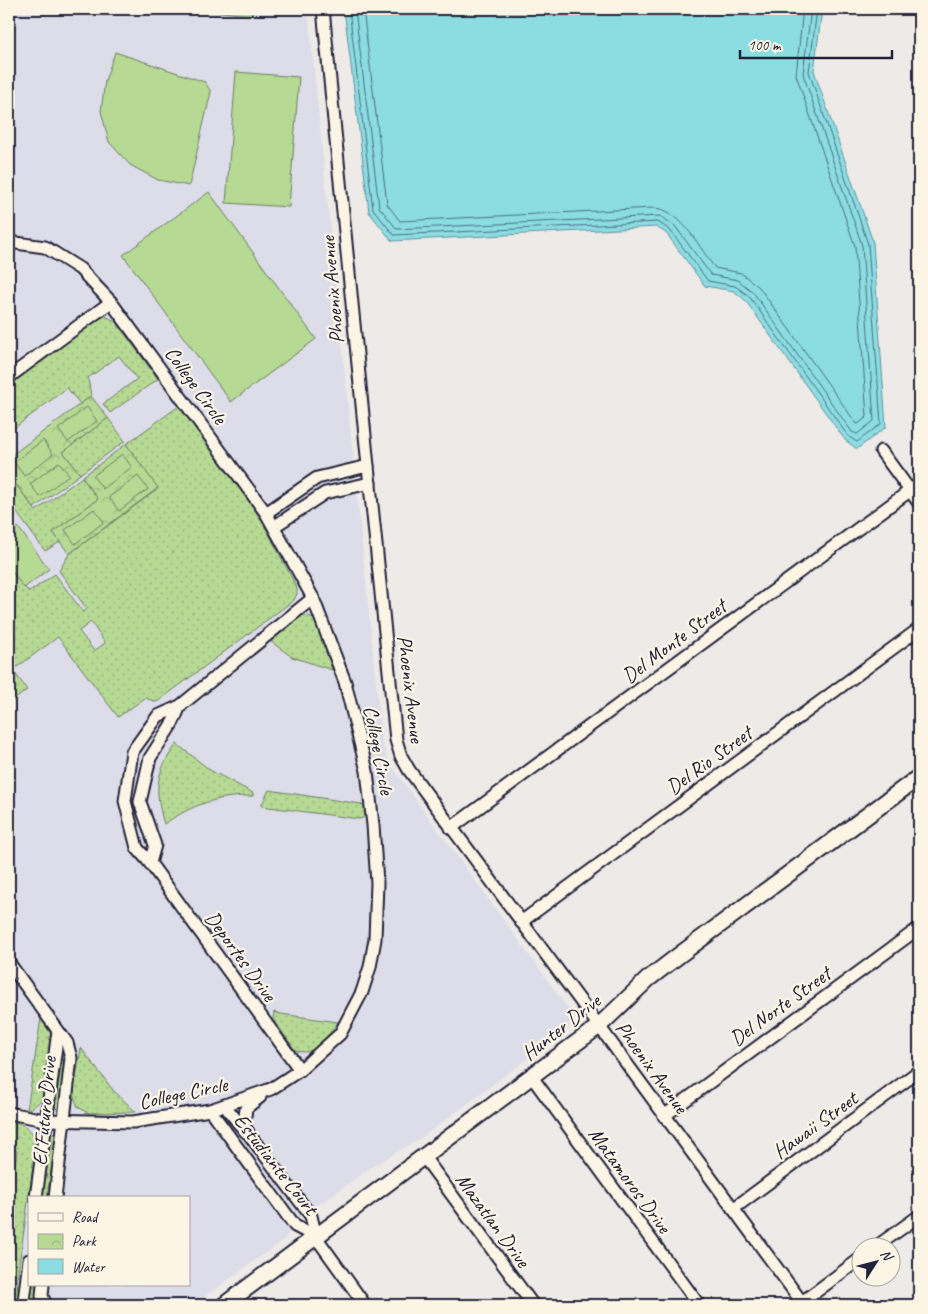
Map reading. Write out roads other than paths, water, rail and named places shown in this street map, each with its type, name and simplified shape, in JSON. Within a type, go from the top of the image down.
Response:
[{"type":"main road","name":"Hunter Drive","points":[[224,1305],[532,1077],[618,1010],[648,979],[919,778]]},
{"type":"street","name":"Phoenix Avenue","points":[[324,9],[396,740],[401,756],[451,828],[803,1304]]},
{"type":"street","name":"College Circle","points":[[9,242],[45,247],[80,269],[111,302],[275,526],[313,598],[345,682],[367,771],[373,825],[377,900],[375,939],[370,967],[362,992],[340,1034],[300,1070],[271,1089],[210,1110],[133,1122],[45,1120],[9,1113]]},
{"type":"street","points":[[9,377],[111,302]]},
{"type":"street","points":[[881,451],[915,488],[919,503]]},
{"type":"street","points":[[266,513],[317,478],[368,466]]},
{"type":"street","points":[[275,526],[325,493],[370,483]]},
{"type":"street","name":"Del Monte Street","points":[[451,828],[915,488]]},
{"type":"street","name":"Deportes Drive","points":[[300,1070],[138,848],[125,801],[132,752],[158,716],[180,706],[313,598]]},
{"type":"street","name":"Del Rio Street","points":[[521,922],[919,629]]},
{"type":"street","name":"Deportes Drive","points":[[150,863],[155,845],[140,802],[150,758],[173,722],[180,706]]},
{"type":"street","name":"Del Norte Street","points":[[664,1116],[919,928]]},
{"type":"street","name":"El Futuro Drive","points":[[9,964],[67,1043],[71,1058],[55,1196]]},
{"type":"street","name":"El Futuro Drive","points":[[36,1196],[58,1031]]},
{"type":"street","name":"Hawaii Street","points":[[733,1209],[919,1072]]},
{"type":"street","name":"Matamoros Drive","points":[[532,1077],[699,1305]]},
{"type":"street","name":"Estudiante Court","points":[[251,1137],[244,1126],[246,1108],[271,1089]]},
{"type":"street","name":"Estudiante Court","points":[[225,1106],[311,1216],[316,1237]]},
{"type":"street","name":"Estudiante Court","points":[[210,1110],[295,1226],[316,1237]]},
{"type":"street","name":"Mazatlan Drive","points":[[424,1157],[533,1305]]},
{"type":"street","points":[[891,1236],[919,1216]]},
{"type":"street","points":[[316,1237],[366,1305]]},
{"type":"street","points":[[803,1304],[850,1267]]},
{"type":"street","points":[[26,1305],[24,1301],[28,1268]]},
{"type":"street","points":[[44,1286],[42,1296],[46,1305]]},
{"type":"water","points":[[344,9],[822,9],[814,71],[873,242],[886,427],[857,449],[845,440],[745,300],[734,291],[705,286],[666,233],[656,227],[392,241],[369,212]]}]
